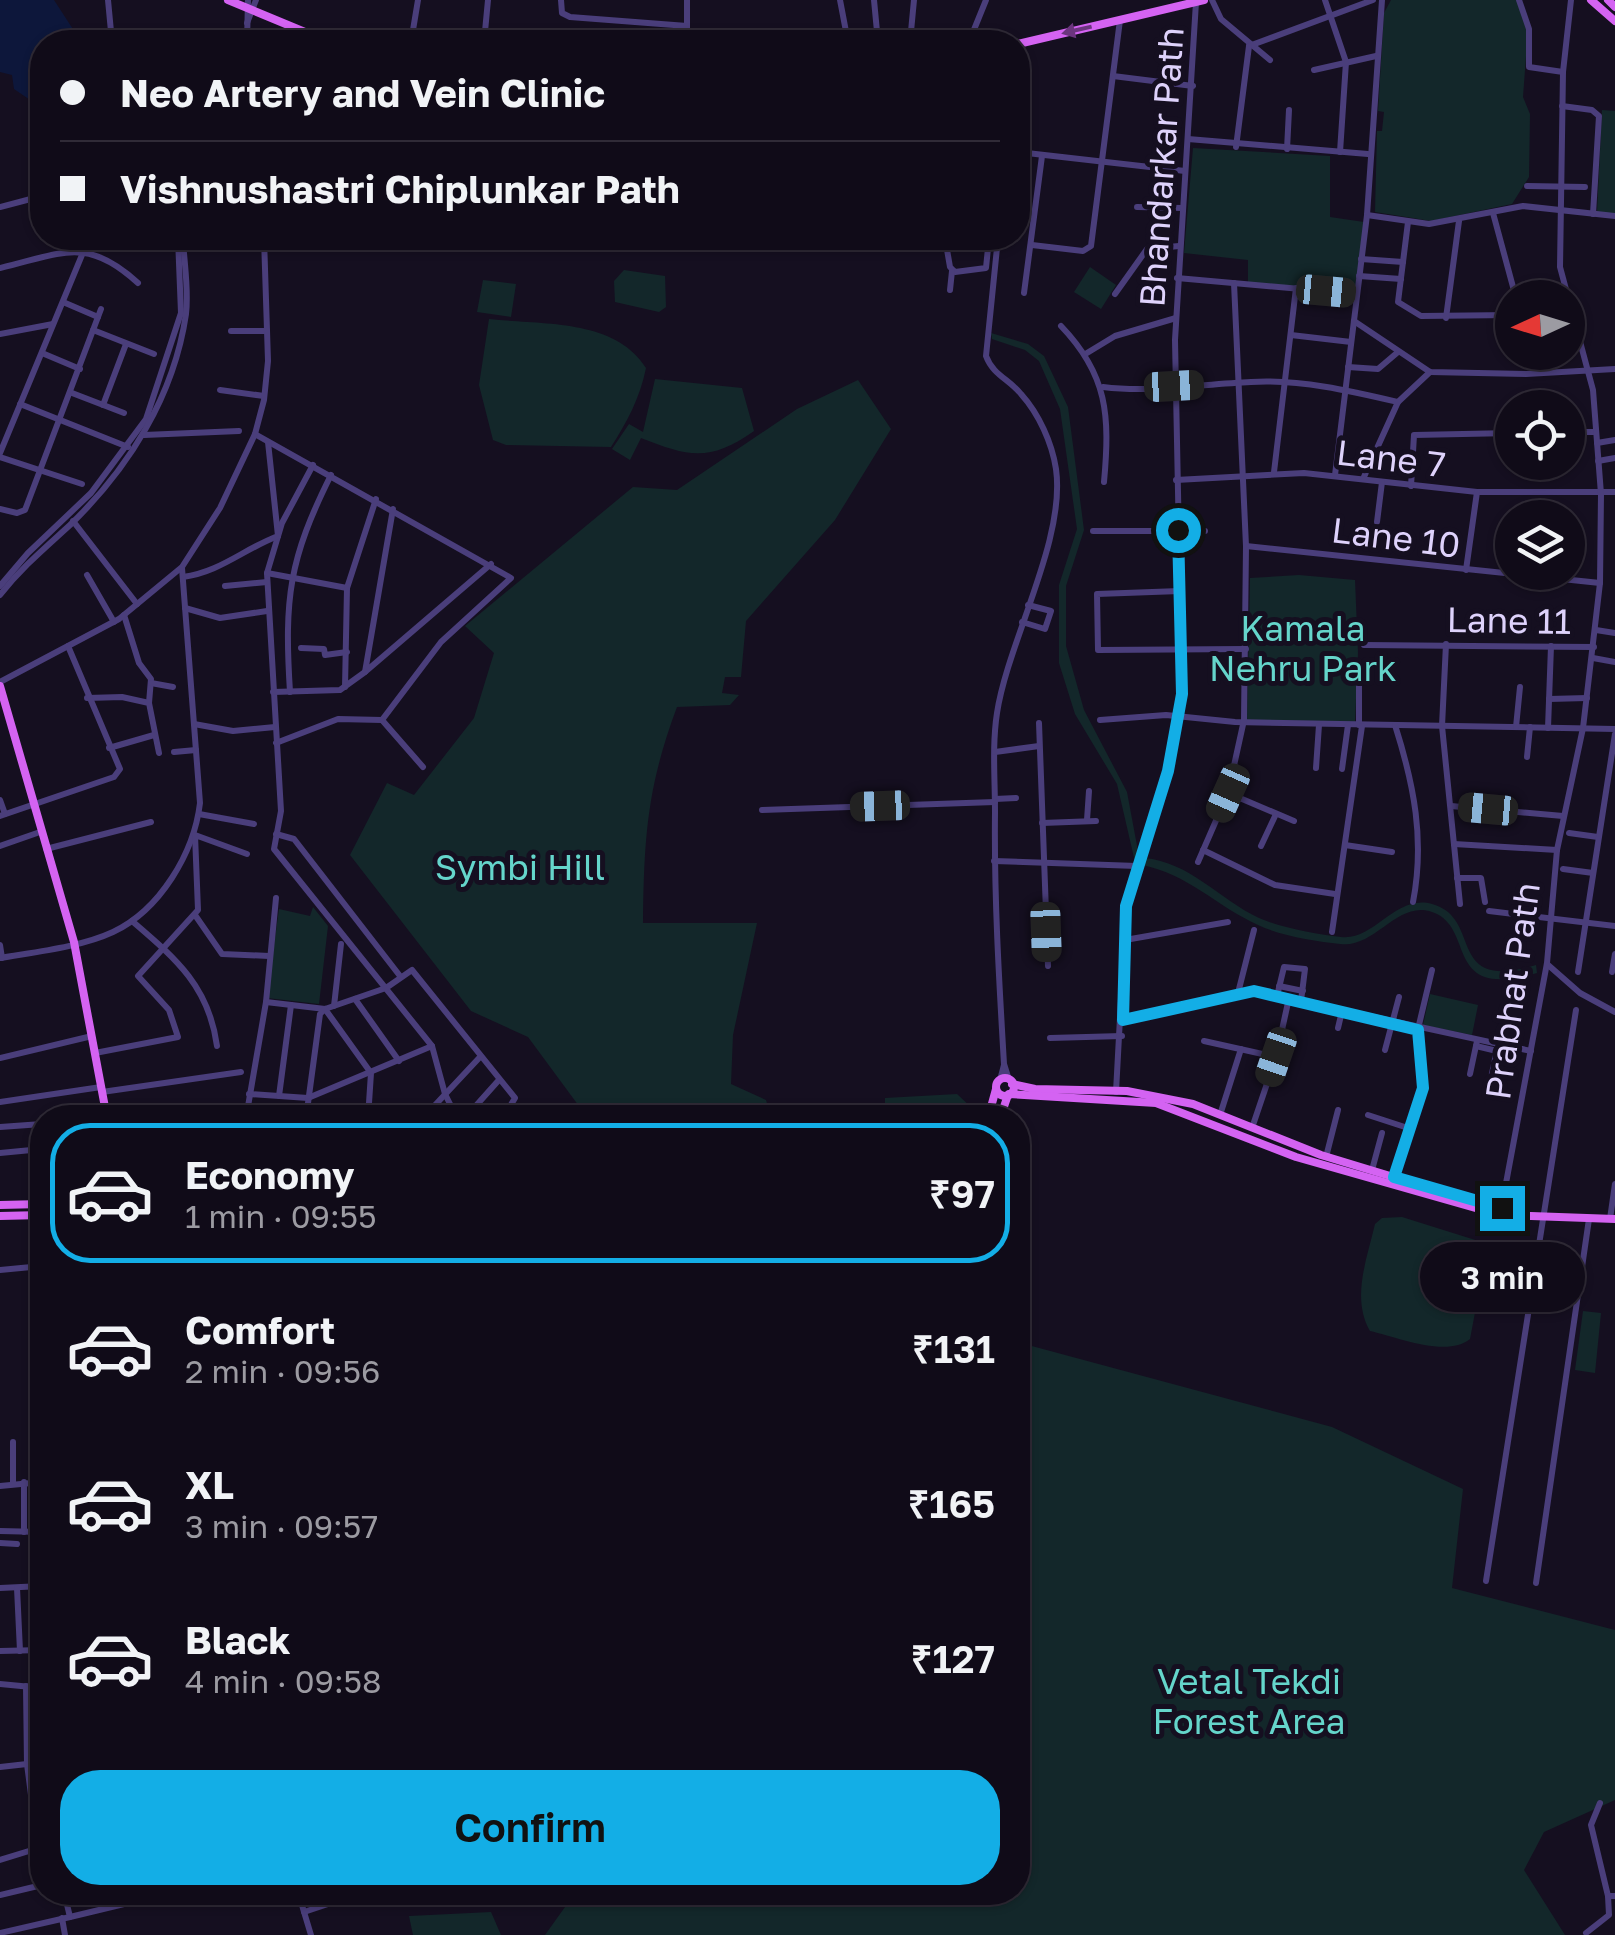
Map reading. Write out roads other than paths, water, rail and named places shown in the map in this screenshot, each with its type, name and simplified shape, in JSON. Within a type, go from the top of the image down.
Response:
[{"type":"main road","points":[[228,0],[247,4],[303,30]]},
{"type":"main road","points":[[1591,0],[1615,21]]},
{"type":"main road","points":[[1608,0],[1615,7]]},
{"type":"main road","points":[[1030,40],[1199,3]]},
{"type":"main road","points":[[0,684],[74,942],[105,1105]]},
{"type":"main road","points":[[1004,1083],[1193,1104],[1326,1157],[1501,1212]]},
{"type":"main road","points":[[1004,1083],[1009,1095],[1005,1105]]},
{"type":"main road","points":[[1004,1083],[1009,1095]]},
{"type":"main road","points":[[994,1105],[1004,1083]]},
{"type":"main road","points":[[1009,1095],[1116,1095],[1170,1107],[1296,1157],[1501,1212],[1546,1218],[1613,1219]]},
{"type":"main road","points":[[0,1205],[30,1204]]},
{"type":"main road","points":[[0,1216],[30,1215]]},
{"type":"street","points":[[108,0],[111,30]]},
{"type":"street","points":[[246,30],[247,4],[256,0]]},
{"type":"street","points":[[413,30],[418,0]]},
{"type":"street","points":[[485,30],[488,0]]},
{"type":"street","points":[[561,0],[562,13],[570,17],[687,26]]},
{"type":"street","points":[[687,0],[687,30]]},
{"type":"street","points":[[840,0],[846,30]]},
{"type":"street","points":[[874,0],[877,30]]},
{"type":"street","points":[[911,30],[914,0]]},
{"type":"street","points":[[974,30],[986,0]]},
{"type":"street","points":[[1212,0],[1221,18],[1249,46],[1270,60]]},
{"type":"street","points":[[1325,0],[1346,62],[1340,152]]},
{"type":"street","points":[[1249,46],[1332,19],[1373,0]]},
{"type":"street","points":[[1334,475],[1367,216],[1368,154],[1382,0]]},
{"type":"street","points":[[1519,0],[1529,29],[1529,68],[1563,72]]},
{"type":"street","name":"Prabhat Path","points":[[1563,280],[1559,210],[1563,72],[1571,0]]},
{"type":"street","name":"Bhandarkar Path","points":[[1116,1095],[1123,1020],[1126,906],[1168,771],[1179,718],[1183,650],[1174,386],[1177,278],[1199,3]]},
{"type":"street","points":[[1032,244],[1084,251],[1090,248],[1120,20]]},
{"type":"street","points":[[1236,147],[1249,46]]},
{"type":"street","points":[[1314,70],[1376,56]]},
{"type":"street","points":[[1112,76],[1192,86]]},
{"type":"street","points":[[1562,106],[1592,110],[1599,116],[1593,214]]},
{"type":"street","points":[[1287,149],[1289,110]]},
{"type":"street","points":[[1188,140],[1236,147],[1368,154]]},
{"type":"street","points":[[1030,154],[1185,171]]},
{"type":"street","points":[[1024,293],[1042,156]]},
{"type":"street","points":[[1527,186],[1586,188]]},
{"type":"street","points":[[0,207],[30,199]]},
{"type":"street","points":[[1367,216],[1408,222],[1459,220],[1523,206],[1615,216]]},
{"type":"street","points":[[1137,207],[1182,208]]},
{"type":"street","points":[[1493,213],[1511,280]]},
{"type":"street","points":[[1446,318],[1459,220]]},
{"type":"street","points":[[1408,222],[1398,302],[1421,316],[1495,316]]},
{"type":"street","points":[[1115,294],[1147,250],[1179,246]]},
{"type":"street","points":[[0,268],[80,250]]},
{"type":"street","points":[[82,484],[0,455],[84,250]]},
{"type":"street","points":[[86,250],[122,268],[138,283]]},
{"type":"street","points":[[0,586],[144,435],[169,368],[180,313],[180,250]]},
{"type":"street","points":[[0,684],[124,616],[182,567],[220,508],[255,434],[264,396],[264,250]]},
{"type":"street","points":[[947,250],[952,270],[950,290]]},
{"type":"street","points":[[952,270],[986,268],[988,250]]},
{"type":"street","points":[[997,250],[986,356],[994,372],[1022,395],[1037,416],[1052,449],[1058,485],[1031,606],[1001,692],[995,752],[994,861],[1004,1083]]},
{"type":"street","points":[[1362,259],[1403,262]]},
{"type":"street","points":[[1360,276],[1401,279]]},
{"type":"street","points":[[1177,278],[1357,294]]},
{"type":"street","points":[[1198,862],[1228,793],[1244,722],[1246,546],[1234,283]]},
{"type":"street","points":[[1274,472],[1296,288]]},
{"type":"street","points":[[63,302],[98,317]]},
{"type":"street","points":[[0,508],[17,513],[26,510],[102,308]]},
{"type":"street","points":[[1087,353],[1131,330],[1176,318]]},
{"type":"street","points":[[1354,320],[1430,372],[1615,369]]},
{"type":"street","points":[[0,334],[54,324]]},
{"type":"street","points":[[1062,326],[1087,353],[1103,387],[1104,482]]},
{"type":"street","points":[[93,330],[154,354]]},
{"type":"street","points":[[231,331],[267,330]]},
{"type":"street","points":[[1291,335],[1351,342]]},
{"type":"street","points":[[103,405],[126,344]]},
{"type":"street","points":[[1348,368],[1378,369],[1398,352]]},
{"type":"street","points":[[42,353],[80,369]]},
{"type":"street","name":"Prabhat Path","points":[[1501,1212],[1547,963],[1548,916],[1596,630],[1601,494],[1585,360]]},
{"type":"street","points":[[0,594],[31,557],[73,521],[131,448],[169,368]]},
{"type":"street","points":[[1362,479],[1398,402],[1430,372]]},
{"type":"street","points":[[1103,387],[1136,391],[1286,383],[1398,402]]},
{"type":"street","points":[[220,390],[264,396]]},
{"type":"street","points":[[72,393],[124,413]]},
{"type":"street","points":[[20,404],[131,448]]},
{"type":"street","points":[[144,435],[239,431]]},
{"type":"street","points":[[1585,432],[1596,432]]},
{"type":"street","points":[[1411,486],[1414,435],[1495,433]]},
{"type":"street","points":[[255,434],[510,575],[509,582],[441,642],[382,720]]},
{"type":"street","points":[[1597,443],[1615,440]]},
{"type":"street","points":[[268,441],[278,536]]},
{"type":"street","points":[[1598,461],[1615,458]]},
{"type":"street","points":[[314,465],[278,536],[268,578],[282,811],[276,856],[313,895],[432,1046],[450,1105]]},
{"type":"street","name":"Lane 7","points":[[1176,480],[1274,472],[1477,492],[1615,492]]},
{"type":"street","points":[[290,692],[290,577],[308,520],[331,475]]},
{"type":"street","points":[[1377,522],[1382,482]]},
{"type":"street","points":[[1466,570],[1477,492]]},
{"type":"street","points":[[345,688],[346,588],[376,500]]},
{"type":"street","points":[[292,504],[301,508]]},
{"type":"street","points":[[366,672],[394,509]]},
{"type":"street","points":[[73,521],[138,604]]},
{"type":"street","points":[[1093,532],[1205,530]]},
{"type":"street","points":[[183,578],[213,573],[249,547],[278,536]]},
{"type":"street","name":"Lane 10","points":[[1246,546],[1600,583]]},
{"type":"street","points":[[1601,560],[1615,560]]},
{"type":"street","points":[[273,692],[345,688],[491,564]]},
{"type":"street","points":[[182,567],[199,814],[195,835],[195,915],[222,954],[269,956]]},
{"type":"street","points":[[86,575],[114,622]]},
{"type":"street","points":[[226,586],[290,577],[346,588]]},
{"type":"street","points":[[1180,590],[1096,594],[1096,646],[1102,652],[1246,649]]},
{"type":"street","points":[[1027,619],[1045,630],[1050,611],[1031,606]]},
{"type":"street","points":[[185,608],[220,618],[268,611]]},
{"type":"street","points":[[124,616],[132,646],[151,683],[149,703],[160,753]]},
{"type":"street","points":[[1596,630],[1615,633]]},
{"type":"street","points":[[1446,644],[1442,726],[1460,904]]},
{"type":"street","name":"Lane 11","points":[[1364,645],[1594,647]]},
{"type":"street","points":[[0,800],[2,815],[114,777],[120,767],[86,698],[68,646]]},
{"type":"street","points":[[1548,728],[1551,646]]},
{"type":"street","points":[[301,648],[324,649],[325,654],[347,652]]},
{"type":"street","points":[[1592,658],[1615,662]]},
{"type":"street","points":[[1332,932],[1361,726],[1359,682]]},
{"type":"street","points":[[151,683],[173,687]]},
{"type":"street","points":[[1516,727],[1520,687]]},
{"type":"street","points":[[86,698],[122,697],[149,703]]},
{"type":"street","points":[[1549,699],[1587,698]]},
{"type":"street","points":[[1100,720],[1166,715],[1244,722],[1582,728],[1615,732],[1578,972]]},
{"type":"street","points":[[276,743],[338,719],[382,720],[423,767]]},
{"type":"street","points":[[1038,723],[1048,966]]},
{"type":"street","points":[[194,724],[232,731],[274,727]]},
{"type":"street","points":[[1316,768],[1319,724]]},
{"type":"street","points":[[1342,769],[1348,725]]},
{"type":"street","points":[[1396,725],[1415,789],[1420,867],[1413,902]]},
{"type":"street","points":[[1527,757],[1530,727]]},
{"type":"street","points":[[110,748],[154,736]]},
{"type":"street","points":[[995,752],[1039,746]]},
{"type":"street","points":[[174,752],[196,750]]},
{"type":"street","points":[[1086,821],[1090,815],[1089,791]]},
{"type":"street","points":[[1228,793],[1294,822]]},
{"type":"street","points":[[762,810],[1016,798]]},
{"type":"street","points":[[1451,806],[1564,816]]},
{"type":"street","points":[[199,814],[254,824]]},
{"type":"street","points":[[1261,846],[1276,814]]},
{"type":"street","points":[[1042,823],[1096,821]]},
{"type":"street","points":[[45,850],[151,822]]},
{"type":"street","points":[[0,846],[40,832]]},
{"type":"street","points":[[1569,833],[1598,837]]},
{"type":"street","points":[[276,834],[294,839],[400,976]]},
{"type":"street","points":[[195,835],[248,854]]},
{"type":"street","points":[[0,945],[1,958],[110,934],[132,921],[186,857],[195,835]]},
{"type":"street","points":[[1454,844],[1558,850]]},
{"type":"street","points":[[1345,845],[1392,852]]},
{"type":"street","points":[[1203,850],[1275,885],[1335,894]]},
{"type":"street","points":[[994,861],[1137,866]]},
{"type":"street","points":[[1563,869],[1593,873]]},
{"type":"street","points":[[1457,878],[1481,878],[1485,902]]},
{"type":"street","points":[[313,895],[328,883]]},
{"type":"street","points":[[248,1105],[266,1002],[276,898]]},
{"type":"street","points":[[1489,912],[1615,926]]},
{"type":"street","points":[[95,1053],[178,1037],[169,1010],[138,976],[195,915]]},
{"type":"street","points":[[132,921],[188,971],[206,1000],[217,1046]]},
{"type":"street","points":[[1125,940],[1228,922]]},
{"type":"street","points":[[1238,993],[1254,930]]},
{"type":"street","points":[[334,1006],[341,944]]},
{"type":"street","points":[[1612,972],[1615,954]]},
{"type":"street","points":[[1547,963],[1580,993],[1615,1012]]},
{"type":"street","points":[[1277,996],[1287,965],[1305,969],[1301,1001]]},
{"type":"street","points":[[266,1002],[325,1009],[386,988],[412,970],[516,1100],[512,1105]]},
{"type":"street","points":[[1394,1177],[1423,1088],[1418,1030],[1432,970]]},
{"type":"street","points":[[1279,986],[1303,991]]},
{"type":"street","points":[[1123,1020],[1238,993],[1277,996],[1476,1044],[1531,1052]]},
{"type":"street","points":[[1252,1128],[1276,1057],[1289,998]]},
{"type":"street","points":[[1385,1050],[1398,998]]},
{"type":"street","points":[[354,999],[398,1061]]},
{"type":"street","points":[[279,1096],[291,1005]]},
{"type":"street","points":[[325,1009],[371,1073],[369,1105]]},
{"type":"street","points":[[307,1105],[320,1014],[325,1009]]},
{"type":"street","points":[[1486,1581],[1576,1010]]},
{"type":"street","points":[[1338,1028],[1342,1011]]},
{"type":"street","points":[[0,1058],[92,1036]]},
{"type":"street","points":[[1050,1038],[1122,1036]]},
{"type":"street","points":[[1204,1040],[1276,1057]]},
{"type":"street","points":[[1470,1074],[1476,1044]]},
{"type":"street","points":[[249,1094],[308,1098],[432,1046]]},
{"type":"street","points":[[1491,1078],[1497,1048]]},
{"type":"street","points":[[1220,1115],[1241,1049]]},
{"type":"street","points":[[435,1105],[480,1057]]},
{"type":"street","points":[[0,1102],[241,1072]]},
{"type":"street","points":[[477,1105],[498,1081]]},
{"type":"street","points":[[1326,1157],[1338,1110]]},
{"type":"street","points":[[1368,1115],[1411,1129]]},
{"type":"street","points":[[0,1127],[30,1125]]},
{"type":"street","points":[[1372,1170],[1382,1133]]},
{"type":"street","points":[[0,1153],[30,1150]]},
{"type":"street","points":[[1613,1219],[1615,1184]]},
{"type":"street","points":[[1536,1583],[1589,1219]]},
{"type":"street","points":[[0,1270],[30,1267]]},
{"type":"street","points":[[13,1442],[13,1482]]},
{"type":"street","points":[[24,1482],[24,1532]]},
{"type":"street","points":[[0,1486],[30,1482]]},
{"type":"street","points":[[0,1531],[30,1532]]},
{"type":"street","points":[[0,1543],[17,1544]]},
{"type":"street","points":[[0,1588],[30,1587]]},
{"type":"street","points":[[16,1588],[20,1651]]},
{"type":"street","points":[[0,1651],[30,1651]]},
{"type":"street","points":[[0,1684],[30,1686]]},
{"type":"street","points":[[26,1686],[30,1786]]},
{"type":"street","points":[[0,1768],[27,1764]]},
{"type":"street","points":[[1586,1932],[1609,1914],[1612,1896],[1591,1825],[1600,1803]]},
{"type":"street","points":[[0,1860],[30,1851]]},
{"type":"street","points":[[0,1895],[30,1888]]},
{"type":"street","points":[[65,1905],[66,1935]]},
{"type":"street","points":[[0,1933],[31,1930],[120,1905]]},
{"type":"street","points":[[302,1905],[311,1935]]},
{"type":"street","points":[[304,1912],[325,1905]]},
{"type":"water","points":[[0,0],[54,0],[74,30],[30,30],[30,100],[14,89],[12,75],[0,72]]},
{"type":"park label","name":"Kamala Nehru Park","points":[[1303,648]]},
{"type":"park label","name":"Symbi Hill","points":[[520,867]]},
{"type":"park label","name":"Vetal Tekdi Forest Area","points":[[1249,1701]]}]
